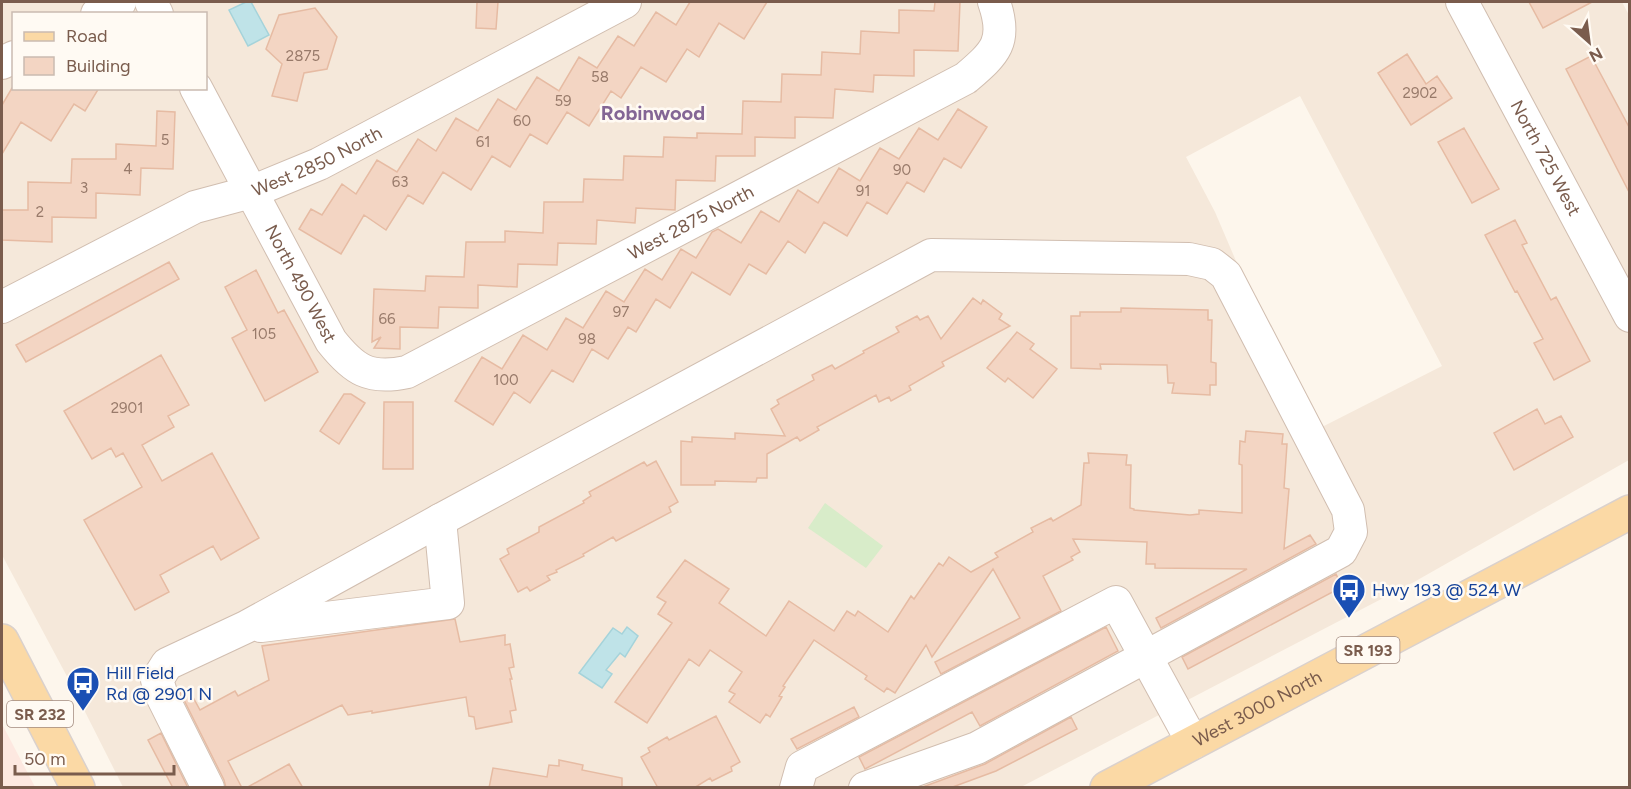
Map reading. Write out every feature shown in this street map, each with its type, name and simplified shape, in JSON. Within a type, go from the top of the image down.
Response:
[{"type":"main road","name":"West 3000 North","points":[[1107,788],[1629,512]]},
{"type":"main road","name":"SR 232","points":[[2,641],[78,788]]},
{"type":"street","points":[[101,12],[120,2]]},
{"type":"street","name":"West 2850 North","points":[[2,307],[195,207],[251,192],[319,164],[626,2]]},
{"type":"street","name":"West 2875 North","points":[[367,372],[388,376],[407,372],[966,78],[986,61],[1000,39],[999,15],[994,2]]},
{"type":"street","name":"North 725 West","points":[[1462,2],[1629,316]]},
{"type":"street","name":"North 490 West","points":[[197,90],[331,341],[348,362],[367,372]]},
{"type":"street","points":[[208,788],[162,696],[157,680],[166,664],[246,627],[931,255],[1189,259],[1212,264],[1226,275],[1348,510],[1351,532],[1341,551],[977,748],[865,788]]},
{"type":"street","points":[[246,627],[448,603],[440,520]]},
{"type":"street","points":[[796,788],[802,767],[1116,602],[1193,743]]},
{"type":"shaded area","points":[[2,2],[1622,2],[1630,17],[1629,460],[1414,582],[1021,787],[123,787],[2,555]],"holes":[[[1300,96],[1442,366],[1322,427],[1242,275],[1215,212],[1186,157]]]},
{"type":"shaded area","points":[[2,724],[35,787],[2,787]]},
{"type":"green space","points":[[825,503],[883,546],[866,568],[808,528]]},
{"type":"water","points":[[251,2],[269,35],[248,46],[229,10]]},
{"type":"water","points":[[627,627],[638,636],[625,657],[620,653],[606,670],[612,674],[602,688],[579,673],[613,628],[622,634]]},
{"type":"building","points":[[477,2],[498,2],[496,29],[476,28]]},
{"type":"building","points":[[690,2],[767,2],[744,39],[719,23],[699,57],[687,49],[666,82],[641,67],[621,98],[611,91],[589,126],[567,112],[547,144],[530,134],[510,167],[492,156],[471,190],[443,172],[423,204],[408,195],[386,230],[364,215],[341,254],[299,229],[311,209],[322,215],[342,184],[356,194],[377,160],[397,172],[418,139],[436,151],[456,118],[478,131],[498,99],[516,110],[537,77],[559,91],[579,57],[597,68],[618,36],[634,46],[656,12],[676,25]]},
{"type":"building","points":[[935,2],[960,2],[958,51],[914,50],[914,76],[874,75],[873,92],[835,89],[833,118],[795,117],[795,138],[755,137],[755,156],[716,156],[715,181],[676,180],[675,210],[636,208],[635,223],[597,220],[596,244],[558,243],[557,265],[518,264],[517,287],[478,285],[478,308],[439,307],[438,328],[400,327],[400,349],[374,348],[381,337],[372,342],[374,289],[425,291],[426,276],[464,277],[466,242],[505,242],[505,231],[543,233],[544,202],[583,202],[584,179],[623,180],[624,156],[663,157],[664,137],[697,138],[697,133],[742,134],[743,101],[781,102],[782,74],[821,75],[822,52],[860,54],[861,31],[899,33],[899,10],[934,11]]},
{"type":"building","points":[[1529,2],[1592,2],[1543,28]]},
{"type":"building","points":[[315,8],[337,37],[327,69],[304,73],[297,101],[272,96],[282,64],[266,49],[279,15]]},
{"type":"building","points":[[1407,54],[1426,84],[1437,76],[1452,98],[1411,125],[1378,73]]},
{"type":"building","points":[[1591,56],[1629,127],[1629,192],[1566,69]]},
{"type":"building","points":[[12,88],[12,90],[98,90],[85,111],[74,104],[51,141],[21,122],[2,154],[2,105]]},
{"type":"building","points":[[958,109],[987,127],[961,168],[944,158],[924,192],[907,182],[887,214],[867,202],[847,236],[824,222],[805,253],[788,241],[766,274],[749,264],[730,295],[692,272],[670,308],[656,299],[636,332],[628,327],[608,359],[592,349],[573,382],[552,370],[530,403],[514,392],[493,425],[455,401],[482,357],[502,369],[523,335],[547,350],[566,318],[583,328],[606,291],[624,302],[645,269],[662,280],[681,249],[696,258],[712,232],[718,229],[741,243],[761,211],[779,222],[798,190],[818,203],[839,168],[860,181],[880,148],[899,159],[919,128],[938,140]]},
{"type":"building","points":[[157,111],[175,112],[173,169],[141,168],[140,195],[96,193],[96,218],[52,217],[52,242],[2,240],[2,210],[28,210],[28,182],[71,183],[72,159],[116,159],[116,144],[156,146]]},
{"type":"building","points":[[1464,128],[1499,189],[1472,203],[1438,142]]},
{"type":"building","points":[[1515,220],[1527,243],[1522,245],[1551,300],[1556,297],[1590,361],[1554,380],[1534,343],[1543,339],[1485,235]]},
{"type":"building","points":[[169,262],[179,279],[26,362],[16,345]]},
{"type":"building","points":[[256,270],[278,313],[284,310],[318,372],[265,401],[232,338],[247,330],[225,287]]},
{"type":"building","points":[[973,298],[981,304],[983,300],[1002,314],[999,319],[1010,326],[942,362],[944,366],[909,386],[911,390],[891,401],[889,397],[879,402],[876,395],[817,427],[819,430],[800,441],[797,437],[767,454],[767,478],[757,478],[756,482],[715,481],[715,485],[681,485],[681,441],[692,442],[692,437],[735,439],[735,433],[785,436],[771,409],[779,404],[777,400],[814,380],[812,375],[832,365],[835,369],[899,332],[896,327],[917,316],[920,320],[928,316],[941,339]]},
{"type":"building","points":[[1121,308],[1208,310],[1208,320],[1212,320],[1211,362],[1216,363],[1216,385],[1210,385],[1210,395],[1172,393],[1174,383],[1168,383],[1167,365],[1100,364],[1101,369],[1071,368],[1071,316],[1080,316],[1080,312],[1121,312]]},
{"type":"building","points":[[1017,332],[1034,344],[1030,349],[1057,369],[1033,398],[1008,378],[1005,382],[987,368]]},
{"type":"building","points":[[161,355],[189,405],[168,416],[174,427],[142,445],[162,481],[212,453],[259,538],[221,560],[213,546],[160,575],[169,592],[135,610],[84,520],[142,487],[123,453],[116,457],[111,448],[92,459],[64,411]]},
{"type":"building","points":[[344,394],[351,394],[365,403],[339,444],[320,431]]},
{"type":"building","points":[[384,402],[413,402],[413,469],[383,469]]},
{"type":"building","points":[[1537,409],[1545,424],[1561,416],[1573,437],[1514,470],[1494,433]]},
{"type":"building","points":[[1246,431],[1283,434],[1282,444],[1287,444],[1284,488],[1289,489],[1284,549],[1310,535],[1316,544],[1161,628],[1156,618],[1247,569],[1155,568],[1155,564],[1146,564],[1147,542],[1073,539],[1080,552],[1071,557],[1073,560],[1043,576],[1061,611],[941,674],[935,662],[1020,618],[993,569],[932,657],[926,645],[895,693],[887,688],[884,692],[865,679],[867,676],[814,640],[783,686],[785,687],[779,696],[782,697],[770,717],[766,714],[760,723],[729,702],[735,694],[729,691],[742,672],[710,650],[699,666],[689,659],[647,723],[615,702],[672,623],[658,614],[666,602],[657,597],[685,560],[729,589],[719,603],[766,636],[789,601],[834,631],[847,611],[855,616],[858,611],[888,632],[911,596],[914,599],[939,563],[943,566],[949,557],[971,572],[998,557],[995,553],[1033,532],[1031,528],[1051,518],[1053,521],[1081,505],[1084,463],[1089,463],[1088,453],[1127,455],[1126,465],[1131,465],[1130,508],[1134,510],[1190,515],[1199,514],[1199,510],[1242,513],[1240,441],[1245,442]]},
{"type":"building","points":[[656,461],[678,502],[669,507],[671,512],[616,541],[613,537],[547,576],[550,580],[530,591],[527,587],[518,592],[500,559],[509,554],[507,549],[539,532],[539,527],[584,503],[583,501],[591,496],[589,492],[644,462],[647,466]]},
{"type":"building","points":[[1336,574],[1342,587],[1188,669],[1182,657]]},
{"type":"building","points":[[455,619],[460,642],[505,635],[505,645],[510,644],[514,667],[509,668],[512,679],[510,679],[516,710],[510,711],[512,722],[476,729],[474,717],[469,716],[466,697],[348,715],[342,705],[228,761],[242,788],[226,788],[180,692],[188,688],[200,710],[235,691],[238,696],[269,680],[262,646]]},
{"type":"building","points":[[1106,627],[1118,651],[980,726],[972,712],[865,769],[859,757]]},
{"type":"building","points":[[854,707],[859,717],[797,749],[791,739]]},
{"type":"building","points":[[716,716],[740,762],[731,767],[732,771],[712,781],[710,778],[694,788],[658,788],[641,757],[650,752],[648,748],[667,737],[669,740]]},
{"type":"building","points":[[1071,717],[1077,729],[996,771],[950,788],[920,788],[985,764]]},
{"type":"building","points":[[161,733],[188,788],[173,788],[148,740]]},
{"type":"building","points":[[559,760],[583,765],[582,770],[622,778],[622,788],[489,788],[493,768],[547,777],[549,765],[559,766]]},
{"type":"building","points":[[289,764],[303,788],[246,788]]},
{"type":"place","name":"Hwy 193 @ 524 W","points":[[1349,619]]},
{"type":"place","name":"Hill Field Rd @ 2901 N","points":[[83,712]]},
{"type":"district","name":"Robinwood","points":[[653,113]]}]
